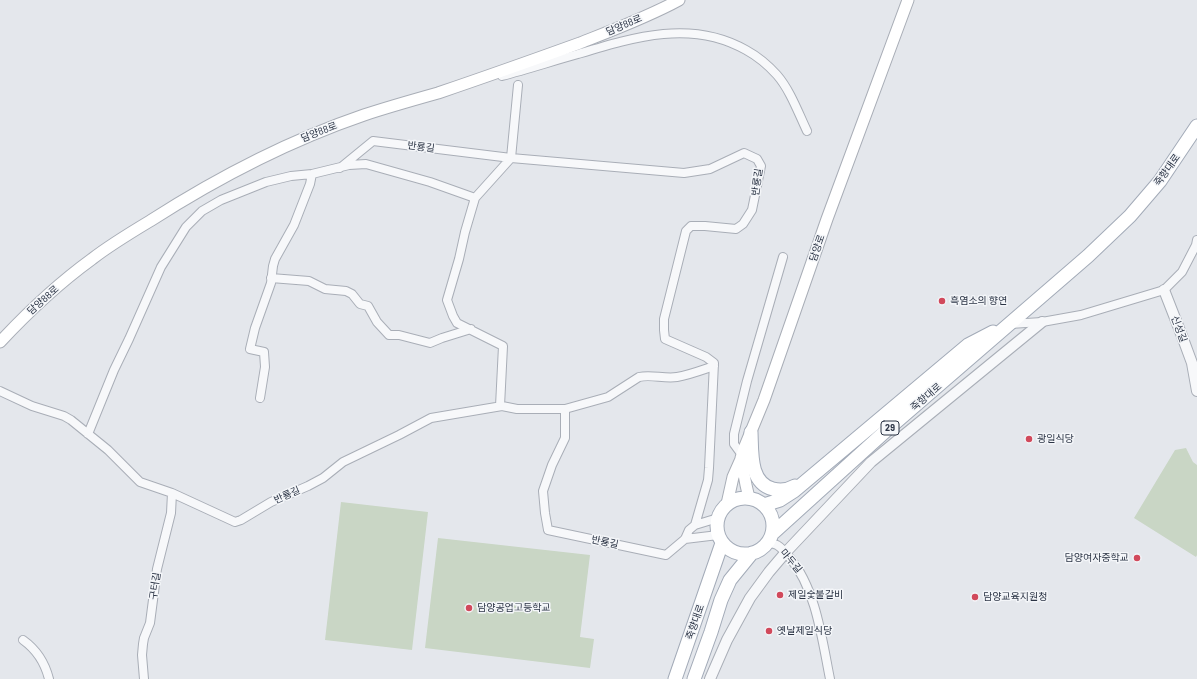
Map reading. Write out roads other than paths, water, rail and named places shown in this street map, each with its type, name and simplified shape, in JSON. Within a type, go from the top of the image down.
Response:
[{"type":"main road","name":"담양88로","points":[[0,342],[54,290],[91,259],[196,192],[250,163],[297,140],[364,116],[545,56],[601,35],[679,0]]},
{"type":"main road","name":"담양로","points":[[727,504],[734,476],[764,400],[827,219],[908,0]]},
{"type":"main road","name":"죽향대로","points":[[770,538],[883,434],[1088,256],[1130,216],[1160,180],[1197,126]]},
{"type":"main road","name":"죽향대로","points":[[764,505],[780,500],[810,478],[968,345],[1010,324]]},
{"type":"main road","points":[[751,432],[753,467],[762,484],[772,489],[783,490],[790,489],[810,478]]},
{"type":"main road","points":[[742,457],[749,498]]},
{"type":"main road","points":[[741,498],[757,500],[764,505],[772,518],[773,523],[770,538],[761,549],[752,553],[744,554],[728,549],[720,539],[716,527],[721,510],[727,504],[741,498]]},
{"type":"main road","name":"죽향대로","points":[[675,679],[720,539]]},
{"type":"main road","name":"죽향대로","points":[[694,679],[711,632],[720,600],[730,580],[752,553]]},
{"type":"street","points":[[440,92],[525,70],[636,38],[662,34],[687,33],[714,36],[736,44],[756,55],[777,75],[807,130]]},
{"type":"street","points":[[500,406],[503,346],[458,323],[453,316],[447,300],[475,198],[511,158],[518,85]]},
{"type":"street","name":"반룡길","points":[[0,391],[32,406],[64,416],[71,420],[108,450],[140,482],[172,493],[230,520],[239,522],[271,502],[323,478],[343,462],[430,418],[500,406],[517,409],[566,409],[608,397],[639,377],[678,377],[714,366],[714,363],[706,357],[665,339],[664,319],[686,231],[691,226],[736,229],[743,224],[752,210],[761,166],[757,159],[744,153],[710,169],[684,172],[511,158],[373,141],[340,168]]},
{"type":"street","name":"반룡길","points":[[88,434],[114,370],[161,267],[186,227],[202,211],[221,200],[266,182],[291,176],[312,174],[349,165],[366,164],[430,182],[475,198]]},
{"type":"street","points":[[260,398],[265,367],[264,352],[250,349],[255,328],[272,278],[275,259],[294,225],[310,184],[312,174]]},
{"type":"street","points":[[1010,324],[1042,322],[1081,314],[1164,290],[1182,272],[1196,245],[1197,240]]},
{"type":"street","points":[[742,457],[734,444],[734,434],[747,381],[783,257]]},
{"type":"street","points":[[272,278],[309,281],[325,289],[346,291],[352,294],[360,304],[368,306],[377,322],[388,335],[399,335],[430,343],[471,330]]},
{"type":"street","name":"신성길","points":[[1164,290],[1182,336],[1194,361],[1197,392]]},
{"type":"street","points":[[710,679],[727,640],[750,598],[786,552],[871,462],[1042,322]]},
{"type":"street","points":[[695,525],[708,480],[714,366]]},
{"type":"street","name":"반룡길","points":[[566,409],[565,438],[552,465],[543,491],[544,513],[548,530],[666,555],[685,539]]},
{"type":"street","name":"구터길","points":[[144,679],[142,655],[143,644],[150,623],[156,573],[171,513],[172,493]]},
{"type":"street","points":[[718,518],[695,525],[689,530],[685,539],[720,539]]},
{"type":"street","name":"마두길","points":[[770,538],[777,546],[786,552],[802,574],[807,585],[820,628],[830,679]]},
{"type":"street","points":[[23,640],[31,645],[40,656],[45,665],[49,679]]},
{"type":"place","name":"흑염소의 향연","points":[[942,301]]},
{"type":"place","name":"광일식당","points":[[1029,439]]},
{"type":"place","name":"담양여자중학교","points":[[1137,558]]},
{"type":"place","name":"제일숯불갈비","points":[[780,595]]},
{"type":"place","name":"담양교육지원청","points":[[975,597]]},
{"type":"place","name":"담양공업고등학교","points":[[469,608]]},
{"type":"place","name":"옛날제일식당","points":[[769,631]]}]
